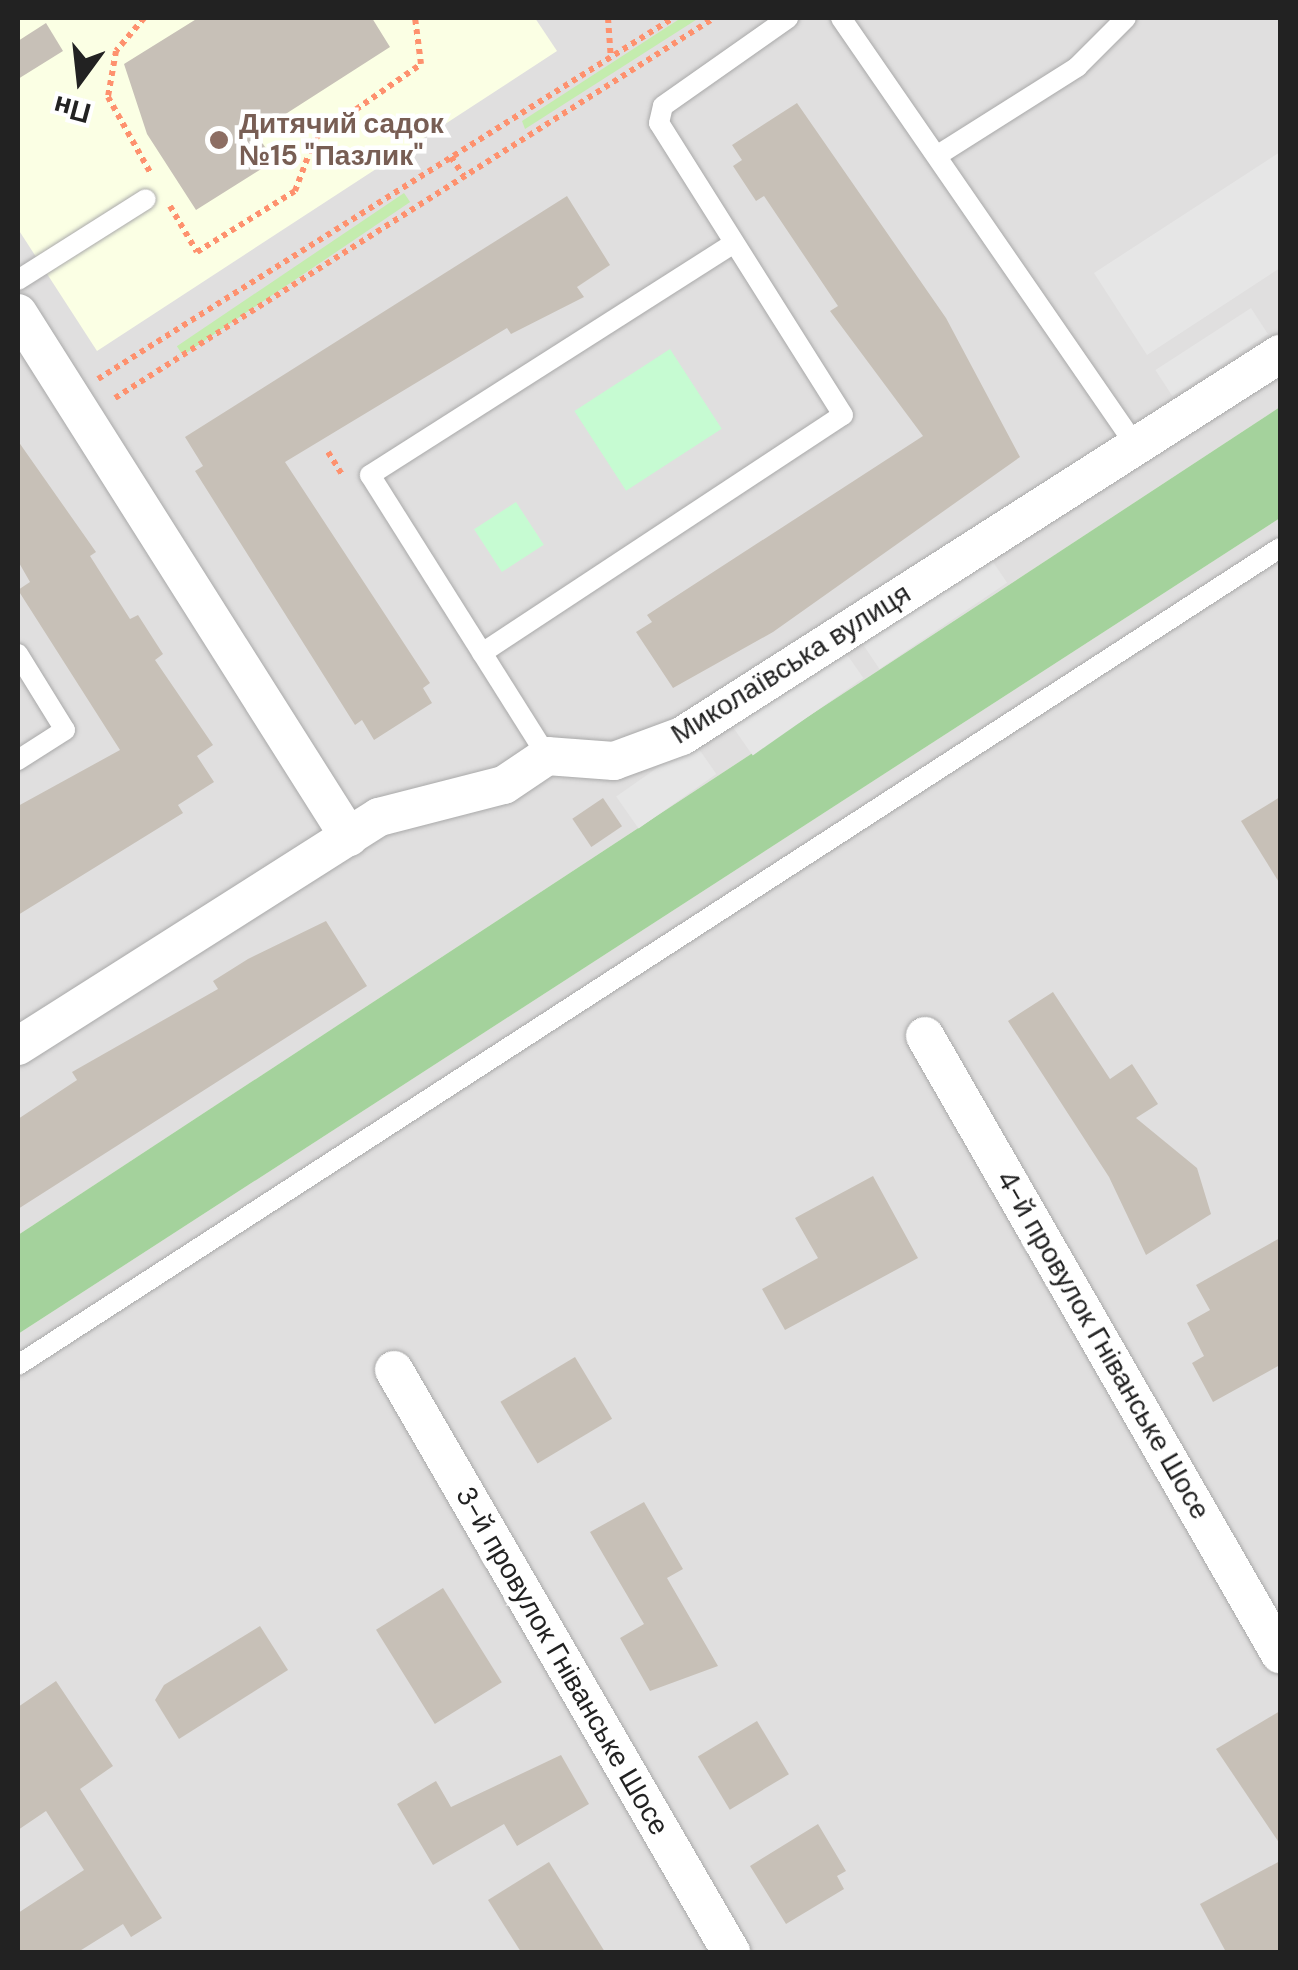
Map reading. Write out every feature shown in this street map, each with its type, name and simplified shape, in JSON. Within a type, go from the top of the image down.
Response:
[{"type":"street","points":[[18,313],[349,837]]},
{"type":"street","name":"Миколаївська вулиця","points":[[547,756],[614,761],[682,736],[1280,354]]},
{"type":"street","points":[[18,1046],[379,817],[504,784],[547,756]]},
{"type":"street","name":"4-й провулок Гніванське Шосе","points":[[925,1036],[1280,1654]]},
{"type":"street","name":"3-й провулок Гніванське Шосе","points":[[394,1370],[731,1952]]},
{"type":"lane","points":[[482,653],[843,416],[659,123],[663,106],[788,18]]},
{"type":"lane","points":[[841,18],[1136,446]]},
{"type":"lane","points":[[938,155],[1076,68],[1126,18]]},
{"type":"lane","points":[[18,280],[146,198]]},
{"type":"lane","points":[[547,756],[370,475],[732,244]]},
{"type":"lane","points":[[18,1365],[1280,548]]},
{"type":"lane","points":[[18,654],[66,730],[18,760]]},
{"type":"path","points":[[144,18],[116,51],[108,97],[197,252],[294,191],[315,138],[420,64],[415,18]]},
{"type":"path","points":[[608,18],[610,57]]},
{"type":"path","points":[[96,380],[610,57],[662,20],[673,18]]},
{"type":"path","points":[[110,401],[714,18]]},
{"type":"path","points":[[451,157],[464,176]]},
{"type":"path","points":[[87,365],[120,418]]},
{"type":"path","points":[[328,452],[350,486]]},
{"type":"shaded area","points":[[18,18],[1280,18],[1280,407],[18,1235]]},
{"type":"shaded area","name":"Дитячий садок №15 \"Пазлик\"","points":[[18,18],[535,18],[557,51],[97,351],[18,229]]},
{"type":"shaded area","points":[[1280,152],[1280,268],[1147,355],[1094,273]]},
{"type":"shaded area","points":[[1251,308],[1268,334],[1172,396],[1155,370]]},
{"type":"shaded area","points":[[1280,518],[1280,1952],[18,1952],[18,1334]]},
{"type":"shaded area","points":[[987,553],[1007,583],[879,669],[859,639]]},
{"type":"shaded area","points":[[841,646],[863,678],[753,755],[730,723]]},
{"type":"shaded area","points":[[694,742],[716,774],[639,828],[616,796]]},
{"type":"green space","points":[[681,18],[699,18],[525,129],[522,121]]},
{"type":"green space","points":[[404,193],[410,202],[183,355],[177,346]]},
{"type":"green space","points":[[670,349],[722,429],[626,491],[574,411]]},
{"type":"green space","points":[[1280,407],[1280,518],[18,1334],[18,1235]]},
{"type":"green space","points":[[516,502],[544,545],[502,572],[474,529]]},
{"type":"building","points":[[198,18],[372,18],[390,47],[256,133],[274,161],[196,210],[147,134],[124,64]]},
{"type":"building","points":[[46,23],[63,51],[18,79],[18,41]]},
{"type":"building","points":[[797,103],[946,318],[1020,457],[773,632],[673,688],[636,632],[652,622],[647,615],[923,436],[830,311],[838,306],[764,196],[756,201],[733,166],[742,160],[732,145]]},
{"type":"building","points":[[567,196],[610,265],[577,287],[584,297],[511,334],[507,328],[285,462],[430,683],[423,688],[432,703],[374,740],[362,720],[355,725],[195,471],[203,466],[185,437]]},
{"type":"building","points":[[18,441],[96,552],[90,556],[130,619],[138,615],[163,654],[155,660],[213,745],[197,756],[214,782],[178,805],[183,813],[18,915],[18,806],[120,750],[18,590],[30,582],[18,561]]},
{"type":"building","points":[[1280,797],[1280,884],[1241,821]]},
{"type":"building","points":[[603,798],[622,826],[591,847],[572,819]]},
{"type":"building","points":[[326,921],[367,986],[18,1209],[18,1119],[77,1080],[72,1072],[218,989],[213,981],[248,959]]},
{"type":"building","points":[[1053,992],[1110,1079],[1132,1064],[1158,1104],[1136,1118],[1197,1168],[1211,1214],[1146,1255],[1109,1177],[1008,1021]]},
{"type":"building","points":[[873,1176],[918,1258],[785,1330],[762,1289],[818,1258],[795,1218]]},
{"type":"building","points":[[1280,1238],[1280,1365],[1213,1402],[1192,1363],[1204,1356],[1187,1323],[1210,1310],[1196,1285]]},
{"type":"building","points":[[575,1357],[612,1419],[538,1464],[500,1402]]},
{"type":"building","points":[[644,1502],[683,1569],[667,1578],[718,1666],[650,1691],[620,1638],[644,1624],[590,1532]]},
{"type":"building","points":[[443,1588],[502,1682],[435,1724],[376,1630]]},
{"type":"building","points":[[260,1626],[288,1670],[179,1739],[155,1700],[164,1685]]},
{"type":"building","points":[[56,1681],[113,1766],[80,1789],[162,1918],[131,1937],[123,1924],[78,1952],[18,1952],[18,1913],[84,1870],[46,1811],[18,1830],[18,1707]]},
{"type":"building","points":[[1280,1711],[1280,1844],[1216,1749]]},
{"type":"building","points":[[757,1721],[789,1774],[730,1810],[698,1757]]},
{"type":"building","points":[[561,1755],[589,1804],[517,1846],[504,1824],[433,1865],[397,1804],[436,1781],[451,1807]]},
{"type":"building","points":[[818,1824],[846,1871],[837,1876],[844,1889],[786,1924],[750,1866]]},
{"type":"building","points":[[1280,1861],[1280,1952],[1226,1952],[1200,1904]]},
{"type":"building","points":[[549,1862],[605,1952],[521,1952],[488,1900]]},
{"type":"place","name":"Дитячий садок №15 \"Пазлик\"","points":[[219,140]]}]
